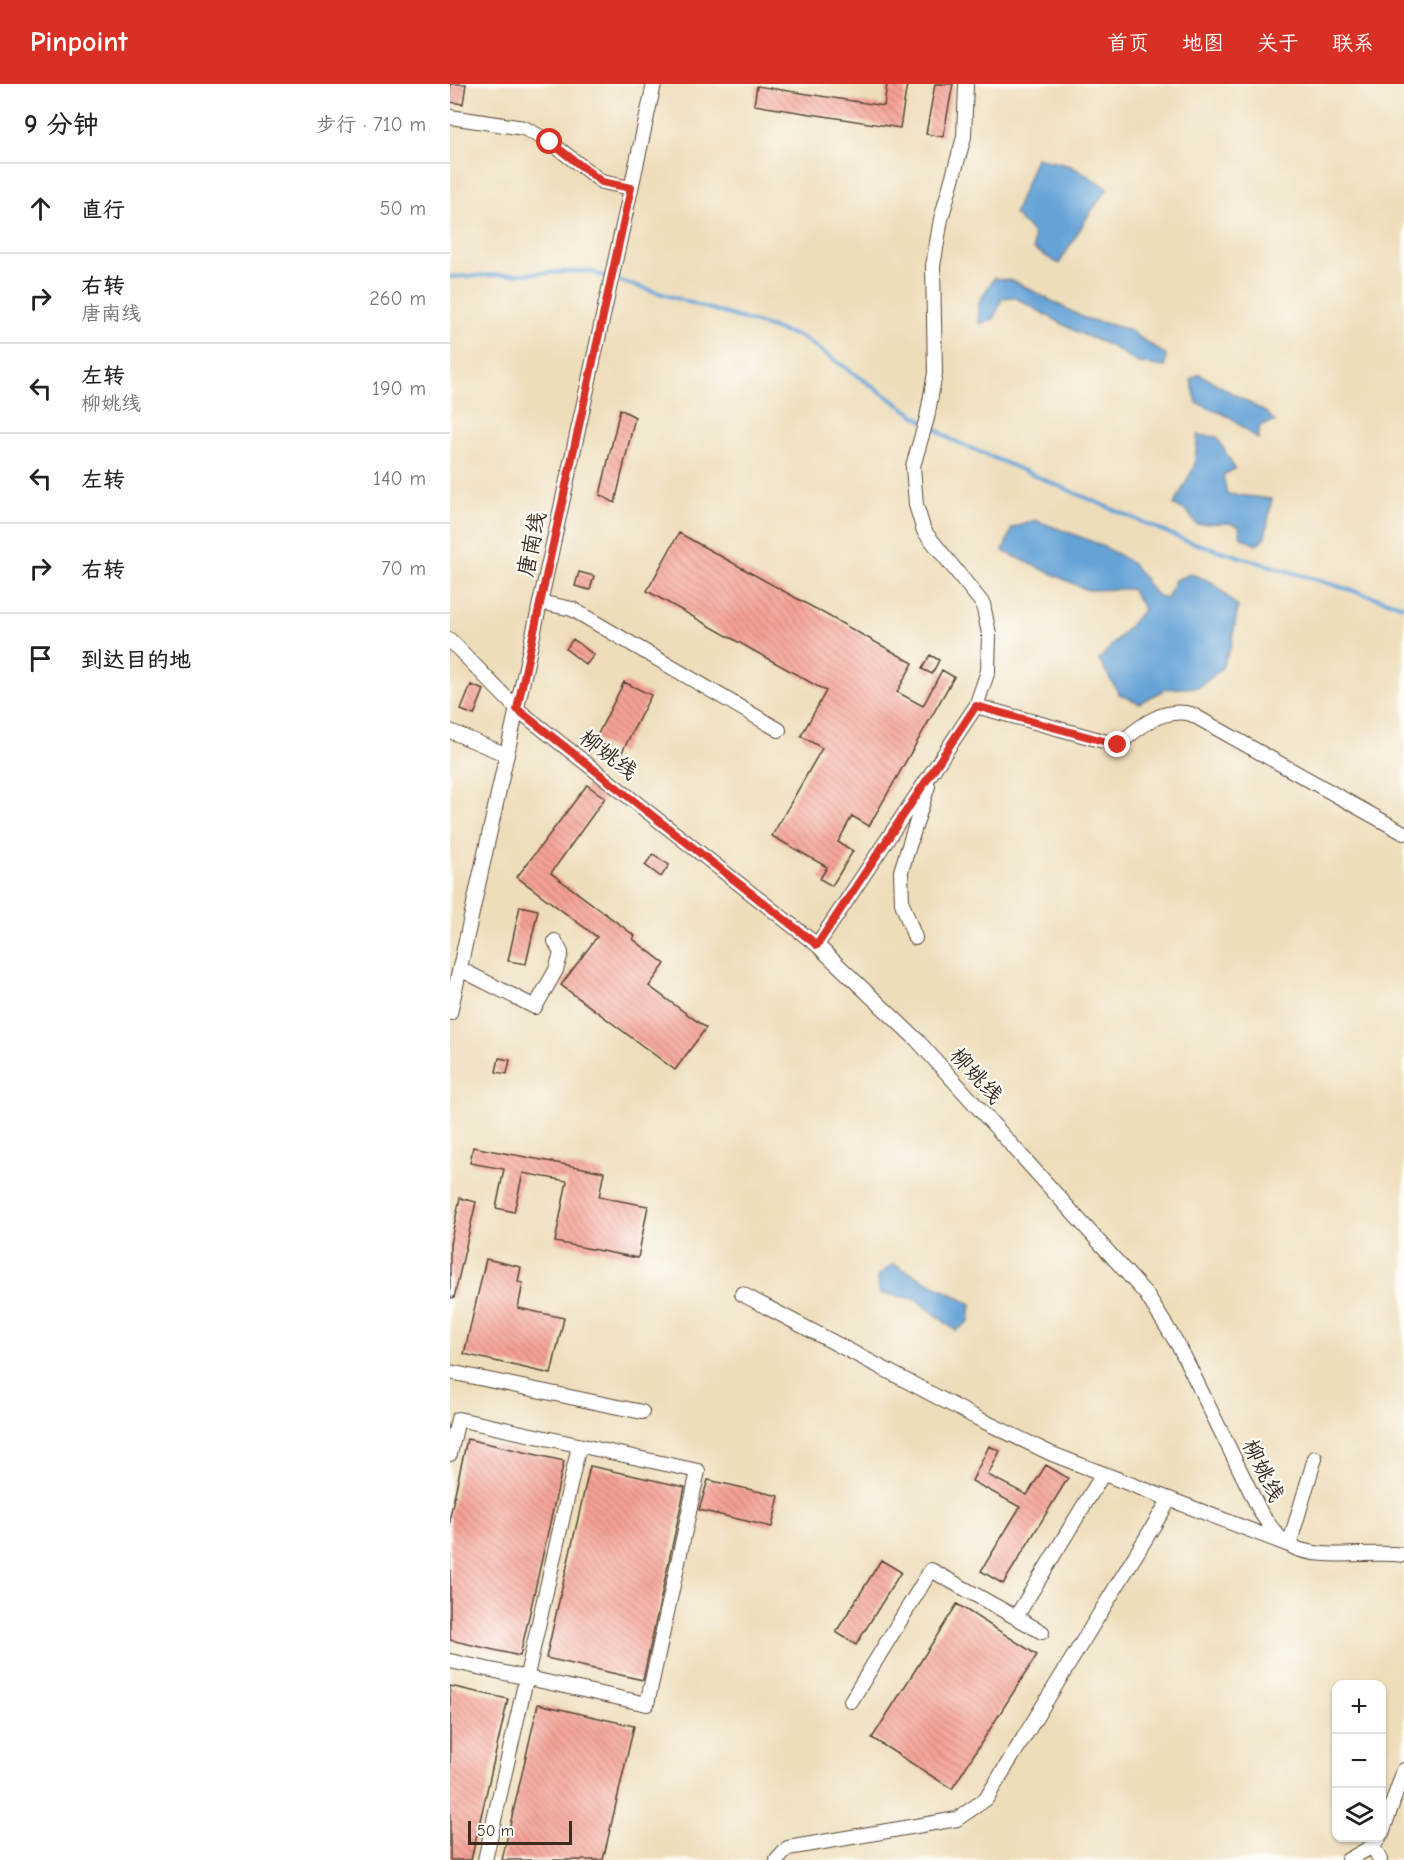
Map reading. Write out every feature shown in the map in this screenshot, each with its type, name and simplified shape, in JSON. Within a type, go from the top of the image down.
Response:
[{"type":"street","name":"唐南线","points":[[450,1013],[654,84]]},
{"type":"street","points":[[817,945],[976,706],[987,670],[989,634],[983,604],[924,531],[916,505],[913,466],[927,418],[935,373],[933,266],[941,219],[964,137],[966,84]]},
{"type":"street","points":[[450,117],[524,128],[550,142],[602,182],[631,188]]},
{"type":"street","points":[[540,602],[572,609],[779,730]]},
{"type":"street","name":"柳姚线","points":[[450,640],[517,709],[817,945],[917,1040],[1146,1294],[1180,1348],[1261,1513],[1289,1545]]},
{"type":"street","points":[[976,706],[1118,745],[1141,726],[1164,714],[1180,711],[1191,714],[1404,833]]},
{"type":"street","points":[[450,731],[507,754]]},
{"type":"street","points":[[915,938],[902,903],[901,871],[933,770]]},
{"type":"street","points":[[460,969],[535,1007],[556,970],[561,953],[555,941]]},
{"type":"street","points":[[742,1294],[977,1418],[1052,1454],[1315,1553],[1404,1555]]},
{"type":"street","points":[[450,1372],[642,1412]]},
{"type":"street","points":[[450,1454],[458,1419],[698,1472],[647,1704],[450,1661]]},
{"type":"street","points":[[485,1860],[579,1446]]},
{"type":"street","points":[[1289,1545],[1315,1458]]},
{"type":"street","points":[[1016,1617],[1103,1474]]},
{"type":"street","points":[[777,1860],[788,1848],[957,1819],[986,1799],[1170,1499]]},
{"type":"street","points":[[851,1701],[931,1570],[1042,1632]]},
{"type":"street","points":[[1386,1822],[1404,1770]]},
{"type":"street","points":[[1348,1860],[1376,1842],[1380,1860]]},
{"type":"water","points":[[1036,158],[1071,166],[1108,188],[1089,214],[1059,264],[1034,249],[1033,233],[1014,214]]},
{"type":"water","points":[[994,278],[1014,281],[1084,318],[1127,329],[1166,355],[1165,367],[1138,363],[1111,346],[1077,332],[1014,297],[1002,298],[994,319],[979,324],[978,304]]},
{"type":"water","points":[[1199,374],[1267,413],[1275,422],[1260,425],[1258,439],[1230,417],[1197,403],[1191,380]]},
{"type":"water","points":[[1198,435],[1217,437],[1235,469],[1223,475],[1227,494],[1272,499],[1265,537],[1256,545],[1241,537],[1239,526],[1229,523],[1196,524],[1187,511],[1174,505],[1194,467]]},
{"type":"water","points":[[1035,520],[1097,544],[1121,556],[1136,568],[1151,589],[1161,597],[1167,599],[1175,580],[1191,574],[1212,582],[1238,607],[1231,646],[1221,669],[1199,687],[1166,689],[1139,703],[1119,694],[1099,660],[1144,609],[1131,589],[1087,590],[1003,551],[1012,528]]},
{"type":"water","points":[[893,1264],[971,1304],[969,1321],[956,1331],[916,1299],[879,1293],[878,1276]]},
{"type":"building","points":[[450,84],[466,84],[463,104],[450,102]]},
{"type":"building","points":[[887,84],[907,84],[900,128],[754,105],[757,86],[884,106]]},
{"type":"building","points":[[935,84],[953,84],[943,137],[926,134]]},
{"type":"building","points":[[620,409],[635,417],[615,503],[600,495]]},
{"type":"building","points":[[679,533],[913,663],[897,692],[923,706],[942,670],[954,677],[869,826],[852,816],[838,842],[853,851],[832,886],[820,879],[827,867],[772,836],[822,748],[801,736],[826,691],[647,591]]},
{"type":"building","points":[[579,572],[594,576],[590,590],[575,586]]},
{"type":"building","points":[[573,639],[594,655],[586,665],[566,649]]},
{"type":"building","points":[[930,655],[939,660],[932,674],[922,669]]},
{"type":"building","points":[[624,682],[651,695],[621,754],[595,740]]},
{"type":"building","points":[[471,685],[484,690],[474,715],[461,710]]},
{"type":"building","points":[[587,785],[605,798],[551,873],[635,936],[633,939],[665,964],[649,986],[706,1028],[675,1070],[561,985],[597,937],[517,877]]},
{"type":"building","points":[[653,854],[669,865],[661,877],[645,865]]},
{"type":"building","points":[[520,906],[538,910],[526,964],[508,961]]},
{"type":"building","points":[[499,1058],[510,1060],[507,1074],[496,1072]]},
{"type":"building","points":[[473,1147],[604,1172],[599,1197],[648,1206],[638,1258],[555,1242],[567,1181],[523,1173],[514,1212],[496,1208],[504,1169],[470,1163]]},
{"type":"building","points":[[460,1198],[476,1202],[454,1298],[450,1297],[450,1244]]},
{"type":"building","points":[[486,1259],[521,1267],[518,1282],[523,1283],[518,1308],[564,1318],[551,1374],[464,1354]]},
{"type":"building","points":[[467,1439],[564,1461],[520,1656],[450,1640],[450,1516]]},
{"type":"building","points":[[989,1446],[1000,1451],[988,1475],[1027,1495],[1046,1465],[1068,1478],[1003,1584],[981,1571],[1020,1507],[972,1481]]},
{"type":"building","points":[[590,1466],[685,1487],[643,1680],[546,1658]]},
{"type":"building","points":[[708,1480],[779,1496],[772,1527],[699,1510]]},
{"type":"building","points":[[881,1560],[901,1572],[856,1645],[836,1632]]},
{"type":"building","points":[[957,1604],[1037,1655],[952,1789],[872,1738]]},
{"type":"building","points":[[450,1686],[508,1699],[471,1860],[450,1860]]},
{"type":"building","points":[[538,1704],[634,1726],[603,1860],[502,1860]]},
{"type":"waterway","points":[[450,277],[589,271],[607,277]]},
{"type":"waterway","points":[[614,279],[801,337],[923,421]]},
{"type":"waterway","points":[[930,425],[950,439],[1184,540],[1404,606]]},
{"type":"route","points":[[550,142],[602,182],[631,188],[517,709],[817,945],[976,706],[1118,745]]}]
